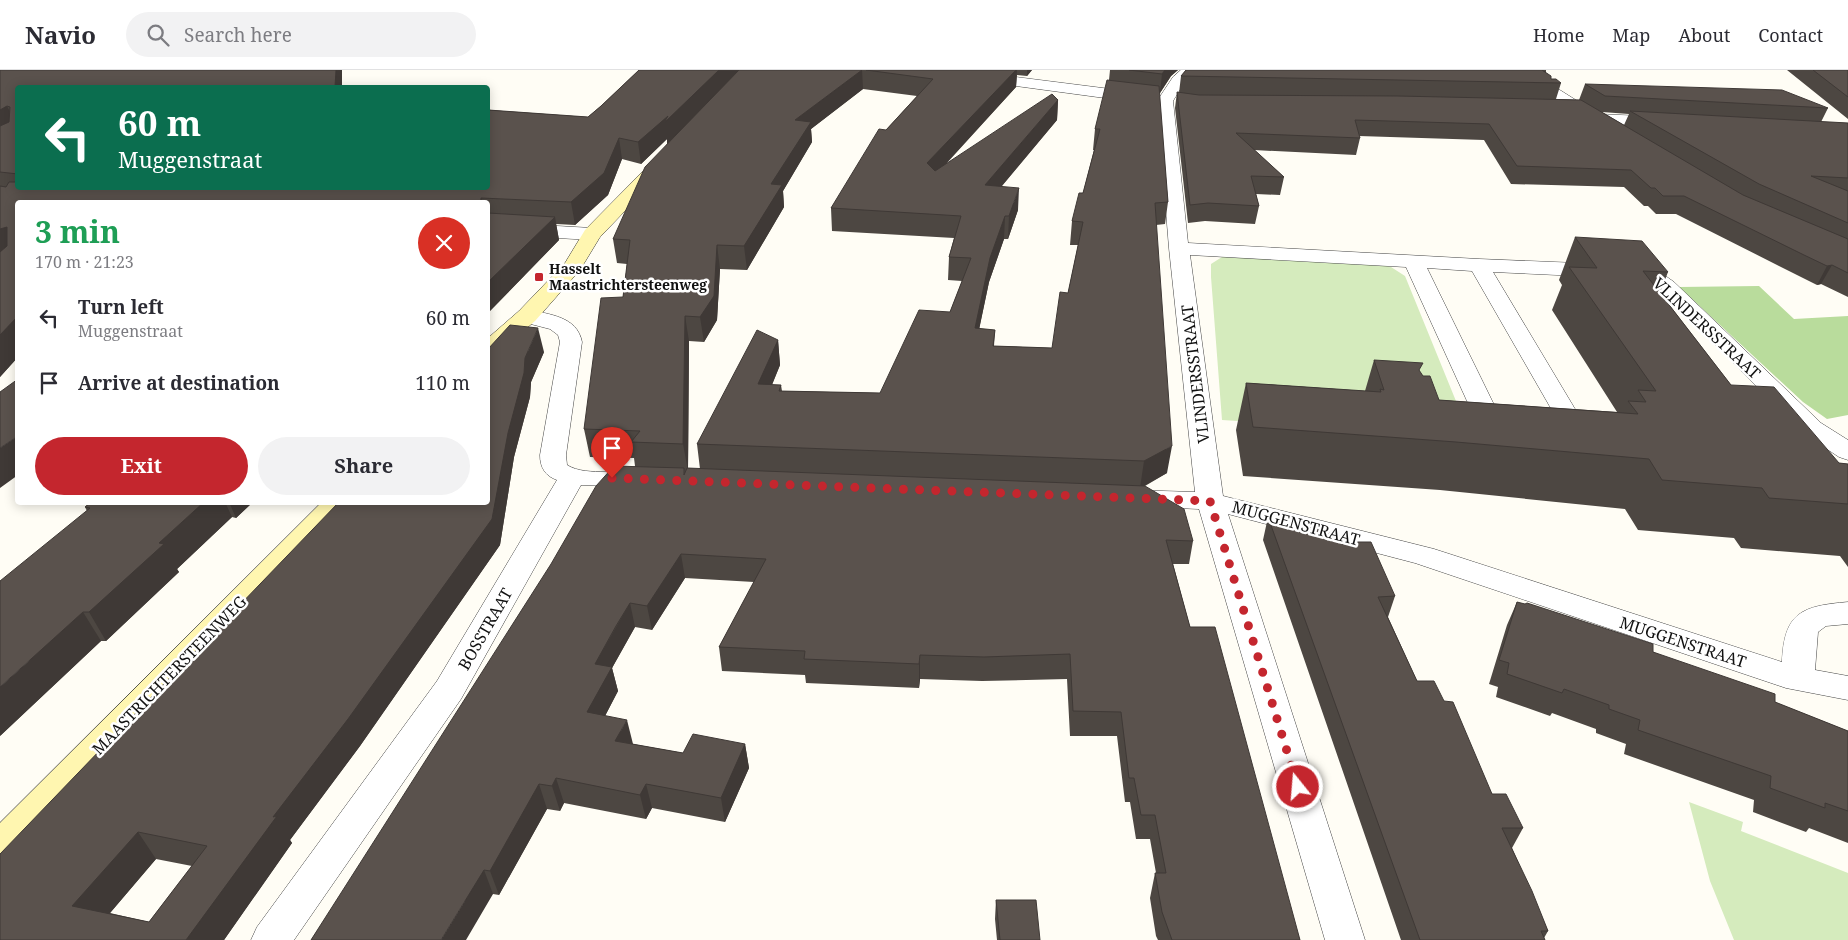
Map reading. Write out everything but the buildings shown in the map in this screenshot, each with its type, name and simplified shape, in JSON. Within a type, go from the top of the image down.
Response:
[{"type":"main road","points":[[490,347],[527,316],[573,266],[592,234],[675,148]]},
{"type":"main road","name":"MAASTRICHTERSTEENWEG","points":[[0,848],[335,505]]},
{"type":"street","points":[[927,70],[1173,101],[1178,80],[1189,70]]},
{"type":"street","points":[[1518,70],[1624,137]]},
{"type":"street","name":"VLINDERSSTRAAT","points":[[1173,101],[1180,248],[1210,501],[1345,940]]},
{"type":"street","points":[[1548,108],[1578,108]]},
{"type":"street","points":[[1595,120],[1613,119],[1676,123]]},
{"type":"street","points":[[490,228],[592,234]]},
{"type":"street","name":"VLINDERSSTRAAT","points":[[1180,248],[1479,265],[1627,271],[1650,274],[1667,286],[1812,428],[1848,452]]},
{"type":"street","points":[[1413,261],[1505,425]]},
{"type":"street","points":[[1463,421],[1536,427],[1553,424],[1566,414],[1479,265]]},
{"type":"street","points":[[527,316],[558,324],[569,332],[572,342],[553,455],[554,464],[558,471],[572,476],[662,480]]},
{"type":"street","name":"BOSSTRAAT","points":[[271,940],[449,690],[572,476]]},
{"type":"street","name":"MUGGENSTRAAT","points":[[1110,497],[1210,501],[1424,556],[1798,680],[1848,688]]},
{"type":"street","points":[[1798,680],[1801,630],[1807,622],[1820,615],[1848,613]]},
{"type":"green space","points":[[1222,257],[1375,263],[1391,267],[1405,276],[1458,406],[1361,429],[1222,420],[1211,264]]},
{"type":"green space","points":[[1759,286],[1794,319],[1848,316],[1848,415],[1827,419],[1803,402],[1679,287]]},
{"type":"green space","points":[[1689,802],[1743,822],[1741,831],[1848,873],[1848,940],[1734,940],[1710,881]]},
{"type":"place","name":"Hasselt Maastrichtersteenweg","points":[[539,277]]},
{"type":"route","points":[[612,478],[1210,501],[1298,787]]}]
